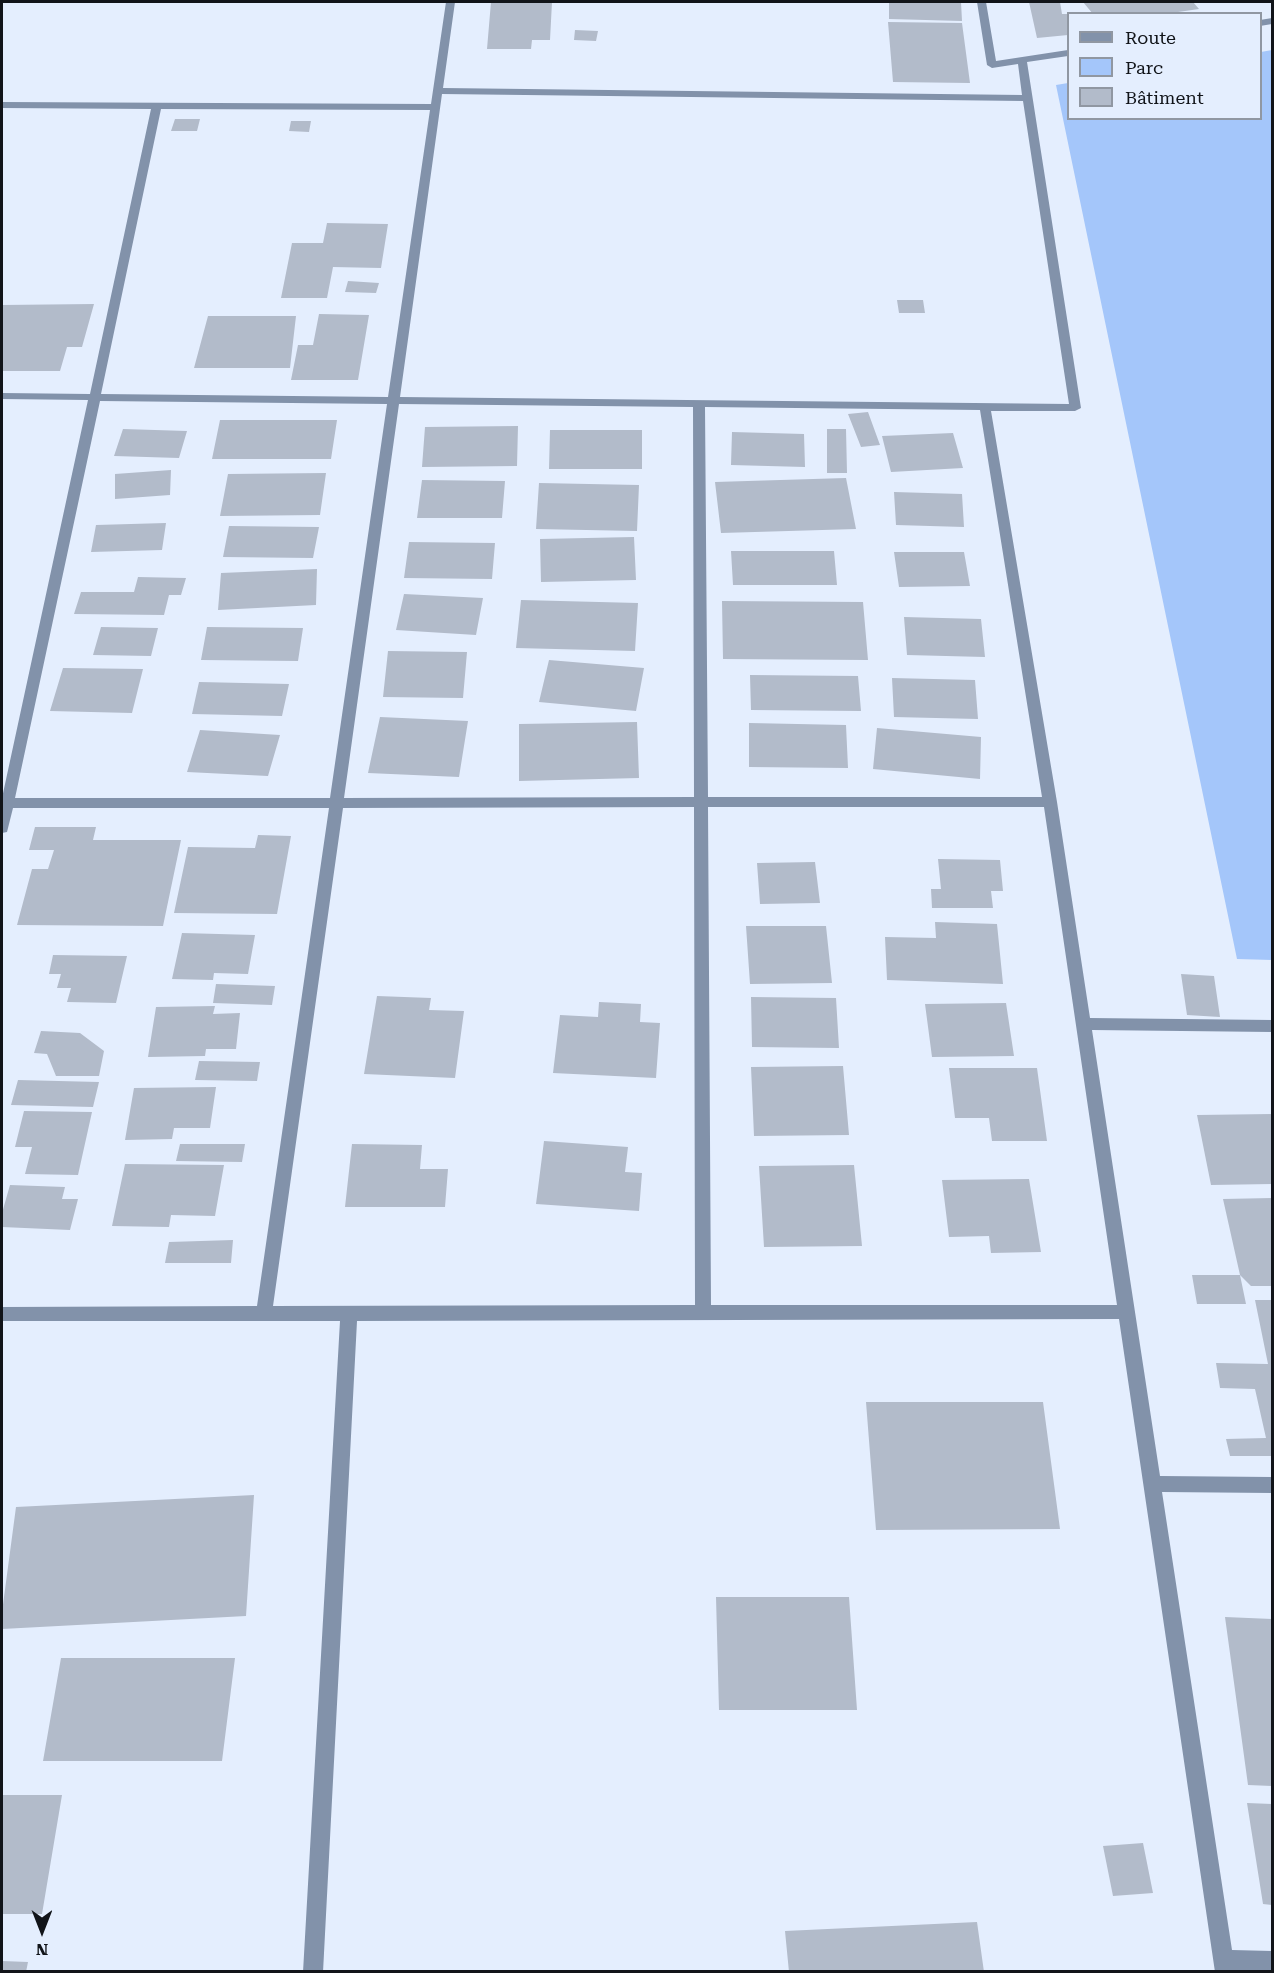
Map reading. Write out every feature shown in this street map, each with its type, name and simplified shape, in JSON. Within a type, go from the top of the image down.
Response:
[{"type":"street","points":[[264,1313],[450,2]]},
{"type":"street","points":[[981,2],[992,65],[1067,53]]},
{"type":"street","points":[[2,396],[1075,408],[1022,61]]},
{"type":"street","points":[[438,91],[1027,98]]},
{"type":"street","points":[[2,105],[435,107]]},
{"type":"street","points":[[2,828],[4,803],[95,397],[157,105]]},
{"type":"street","points":[[699,404],[703,1312]]},
{"type":"street","points":[[985,407],[1050,802],[1224,1966],[1272,1961]]},
{"type":"street","points":[[4,803],[1050,802]]},
{"type":"street","points":[[1083,1024],[1272,1026]]},
{"type":"street","points":[[312,1971],[349,1312]]},
{"type":"street","points":[[2,1314],[1126,1312]]},
{"type":"street","points":[[1152,1484],[1272,1485]]},
{"type":"green space","points":[[1272,50],[1272,960],[1237,959],[1056,85],[1067,83],[1067,120],[1262,120],[1262,52]]},
{"type":"building","points":[[491,2],[552,2],[550,40],[532,40],[531,49],[487,49]]},
{"type":"building","points":[[889,2],[961,2],[962,21],[889,19]]},
{"type":"building","points":[[1029,2],[1060,2],[1062,14],[1067,14],[1067,35],[1037,38]]},
{"type":"building","points":[[1083,2],[1193,2],[1199,9],[1178,12],[1091,12]]},
{"type":"building","points":[[888,22],[962,23],[970,83],[893,82]]},
{"type":"building","points":[[575,30],[598,31],[596,41],[574,40]]},
{"type":"building","points":[[175,119],[200,119],[197,131],[171,131]]},
{"type":"building","points":[[291,121],[311,121],[309,132],[289,131]]},
{"type":"building","points":[[327,223],[388,224],[381,268],[333,267],[327,298],[281,298],[292,243],[323,243]]},
{"type":"building","points":[[348,281],[379,283],[376,293],[345,292]]},
{"type":"building","points":[[897,300],[923,300],[925,313],[899,313]]},
{"type":"building","points":[[94,304],[82,347],[67,347],[60,371],[2,371],[2,305]]},
{"type":"building","points":[[319,314],[369,315],[358,380],[291,380],[298,345],[313,345]]},
{"type":"building","points":[[208,316],[296,316],[290,368],[194,368]]},
{"type":"building","points":[[868,412],[880,445],[861,447],[848,414]]},
{"type":"building","points":[[220,420],[337,420],[331,459],[212,459]]},
{"type":"building","points":[[518,426],[517,466],[422,467],[425,427]]},
{"type":"building","points":[[123,429],[187,431],[179,458],[114,456]]},
{"type":"building","points":[[827,429],[846,429],[847,473],[827,473]]},
{"type":"building","points":[[550,430],[642,430],[642,469],[549,469]]},
{"type":"building","points":[[732,432],[804,434],[805,467],[731,465]]},
{"type":"building","points":[[953,433],[963,468],[891,472],[882,436]]},
{"type":"building","points":[[171,470],[170,495],[115,499],[115,474]]},
{"type":"building","points":[[326,473],[320,515],[220,516],[228,474]]},
{"type":"building","points":[[846,478],[856,529],[721,533],[715,482]]},
{"type":"building","points":[[422,480],[505,481],[502,518],[417,518]]},
{"type":"building","points":[[539,483],[639,485],[637,531],[536,529]]},
{"type":"building","points":[[894,492],[962,494],[964,527],[896,525]]},
{"type":"building","points":[[166,523],[162,550],[91,552],[96,525]]},
{"type":"building","points":[[229,526],[319,527],[313,558],[223,557]]},
{"type":"building","points":[[634,537],[636,580],[541,582],[540,539]]},
{"type":"building","points":[[409,542],[495,543],[492,579],[404,578]]},
{"type":"building","points":[[731,551],[834,551],[837,585],[733,585]]},
{"type":"building","points":[[894,552],[964,552],[970,586],[899,587]]},
{"type":"building","points":[[317,569],[316,605],[218,610],[221,573]]},
{"type":"building","points":[[138,577],[186,578],[181,595],[169,595],[164,615],[74,614],[81,592],[134,592]]},
{"type":"building","points":[[404,594],[483,598],[476,635],[396,630]]},
{"type":"building","points":[[521,600],[638,603],[635,651],[516,648]]},
{"type":"building","points":[[722,601],[863,602],[868,660],[723,659]]},
{"type":"building","points":[[904,617],[981,619],[985,657],[907,655]]},
{"type":"building","points":[[101,627],[158,628],[151,656],[93,655]]},
{"type":"building","points":[[207,627],[303,628],[298,661],[201,660]]},
{"type":"building","points":[[388,651],[467,652],[463,698],[383,697]]},
{"type":"building","points":[[549,660],[644,668],[636,711],[539,702]]},
{"type":"building","points":[[63,668],[143,669],[132,713],[50,711]]},
{"type":"building","points":[[750,675],[858,676],[861,711],[751,710]]},
{"type":"building","points":[[892,678],[975,680],[978,719],[894,717]]},
{"type":"building","points":[[199,682],[289,684],[282,716],[192,714]]},
{"type":"building","points":[[380,717],[468,721],[459,777],[368,773]]},
{"type":"building","points":[[637,722],[639,778],[519,781],[519,724]]},
{"type":"building","points":[[749,723],[846,725],[848,768],[749,767]]},
{"type":"building","points":[[877,728],[981,737],[980,779],[873,769]]},
{"type":"building","points":[[200,730],[280,735],[268,776],[187,772]]},
{"type":"building","points":[[35,827],[96,827],[93,840],[181,840],[163,926],[17,925],[32,869],[48,869],[54,850],[29,850]]},
{"type":"building","points":[[258,835],[291,836],[277,914],[174,913],[188,847],[255,848]]},
{"type":"building","points":[[938,859],[1000,860],[1003,891],[991,891],[993,908],[932,908],[931,889],[941,889]]},
{"type":"building","points":[[815,862],[820,903],[760,904],[757,863]]},
{"type":"building","points":[[935,922],[997,924],[1003,984],[887,980],[885,937],[936,938]]},
{"type":"building","points":[[746,926],[826,926],[832,983],[750,984]]},
{"type":"building","points":[[182,933],[255,935],[248,974],[214,973],[213,980],[172,979]]},
{"type":"building","points":[[53,955],[127,956],[116,1003],[67,1002],[71,988],[57,988],[61,974],[49,974]]},
{"type":"building","points":[[1181,974],[1214,976],[1220,1017],[1187,1015]]},
{"type":"building","points":[[216,984],[275,986],[272,1005],[213,1003]]},
{"type":"building","points":[[377,996],[431,998],[429,1010],[464,1011],[455,1078],[364,1074]]},
{"type":"building","points":[[751,997],[836,998],[839,1048],[752,1047]]},
{"type":"building","points":[[599,1002],[641,1004],[640,1022],[660,1023],[656,1078],[553,1073],[560,1015],[598,1017]]},
{"type":"building","points":[[1006,1003],[1014,1056],[932,1057],[925,1004]]},
{"type":"building","points":[[215,1006],[213,1014],[240,1013],[236,1049],[206,1049],[205,1056],[148,1057],[156,1007]]},
{"type":"building","points":[[41,1031],[80,1033],[104,1051],[99,1076],[56,1076],[47,1054],[34,1053]]},
{"type":"building","points":[[199,1061],[260,1062],[257,1081],[195,1080]]},
{"type":"building","points":[[843,1066],[849,1135],[754,1136],[751,1067]]},
{"type":"building","points":[[949,1068],[1037,1068],[1047,1141],[992,1141],[989,1118],[955,1118]]},
{"type":"building","points":[[18,1080],[99,1082],[93,1107],[11,1105]]},
{"type":"building","points":[[216,1087],[210,1128],[174,1128],[172,1139],[125,1140],[134,1088]]},
{"type":"building","points":[[24,1111],[92,1112],[78,1175],[25,1174],[32,1147],[15,1147]]},
{"type":"building","points":[[1272,1114],[1272,1184],[1211,1185],[1197,1115]]},
{"type":"building","points":[[544,1141],[628,1147],[625,1172],[642,1173],[639,1211],[536,1204]]},
{"type":"building","points":[[180,1144],[245,1144],[242,1162],[176,1161]]},
{"type":"building","points":[[352,1144],[422,1145],[420,1169],[448,1169],[445,1207],[345,1207]]},
{"type":"building","points":[[125,1164],[224,1165],[215,1216],[171,1215],[169,1227],[112,1226]]},
{"type":"building","points":[[854,1165],[862,1246],[764,1247],[759,1166]]},
{"type":"building","points":[[1029,1179],[1041,1252],[991,1253],[989,1236],[949,1237],[942,1180]]},
{"type":"building","points":[[10,1185],[65,1187],[62,1199],[78,1199],[70,1230],[2,1227],[2,1213]]},
{"type":"building","points":[[1272,1198],[1272,1286],[1251,1286],[1240,1275],[1223,1199]]},
{"type":"building","points":[[233,1240],[231,1263],[165,1263],[169,1242]]},
{"type":"building","points":[[1192,1275],[1240,1275],[1246,1304],[1197,1304]]},
{"type":"building","points":[[1255,1300],[1272,1300],[1272,1456],[1230,1456],[1226,1439],[1266,1438],[1255,1389],[1220,1388],[1216,1363],[1268,1364]]},
{"type":"building","points":[[866,1402],[1043,1402],[1060,1529],[876,1530]]},
{"type":"building","points":[[254,1495],[246,1616],[2,1629],[2,1612],[16,1507]]},
{"type":"building","points":[[716,1597],[849,1597],[857,1710],[719,1710]]},
{"type":"building","points":[[1225,1617],[1272,1619],[1272,1786],[1248,1785]]},
{"type":"building","points":[[61,1658],[235,1658],[222,1761],[43,1761]]},
{"type":"building","points":[[2,1795],[62,1795],[42,1914],[2,1914]]},
{"type":"building","points":[[1247,1803],[1272,1804],[1272,1905],[1263,1904]]},
{"type":"building","points":[[1143,1843],[1153,1893],[1113,1896],[1103,1846]]},
{"type":"building","points":[[977,1922],[984,1972],[789,1972],[785,1931]]},
{"type":"building","points":[[2,1961],[28,1962],[26,1972],[2,1972]]}]
